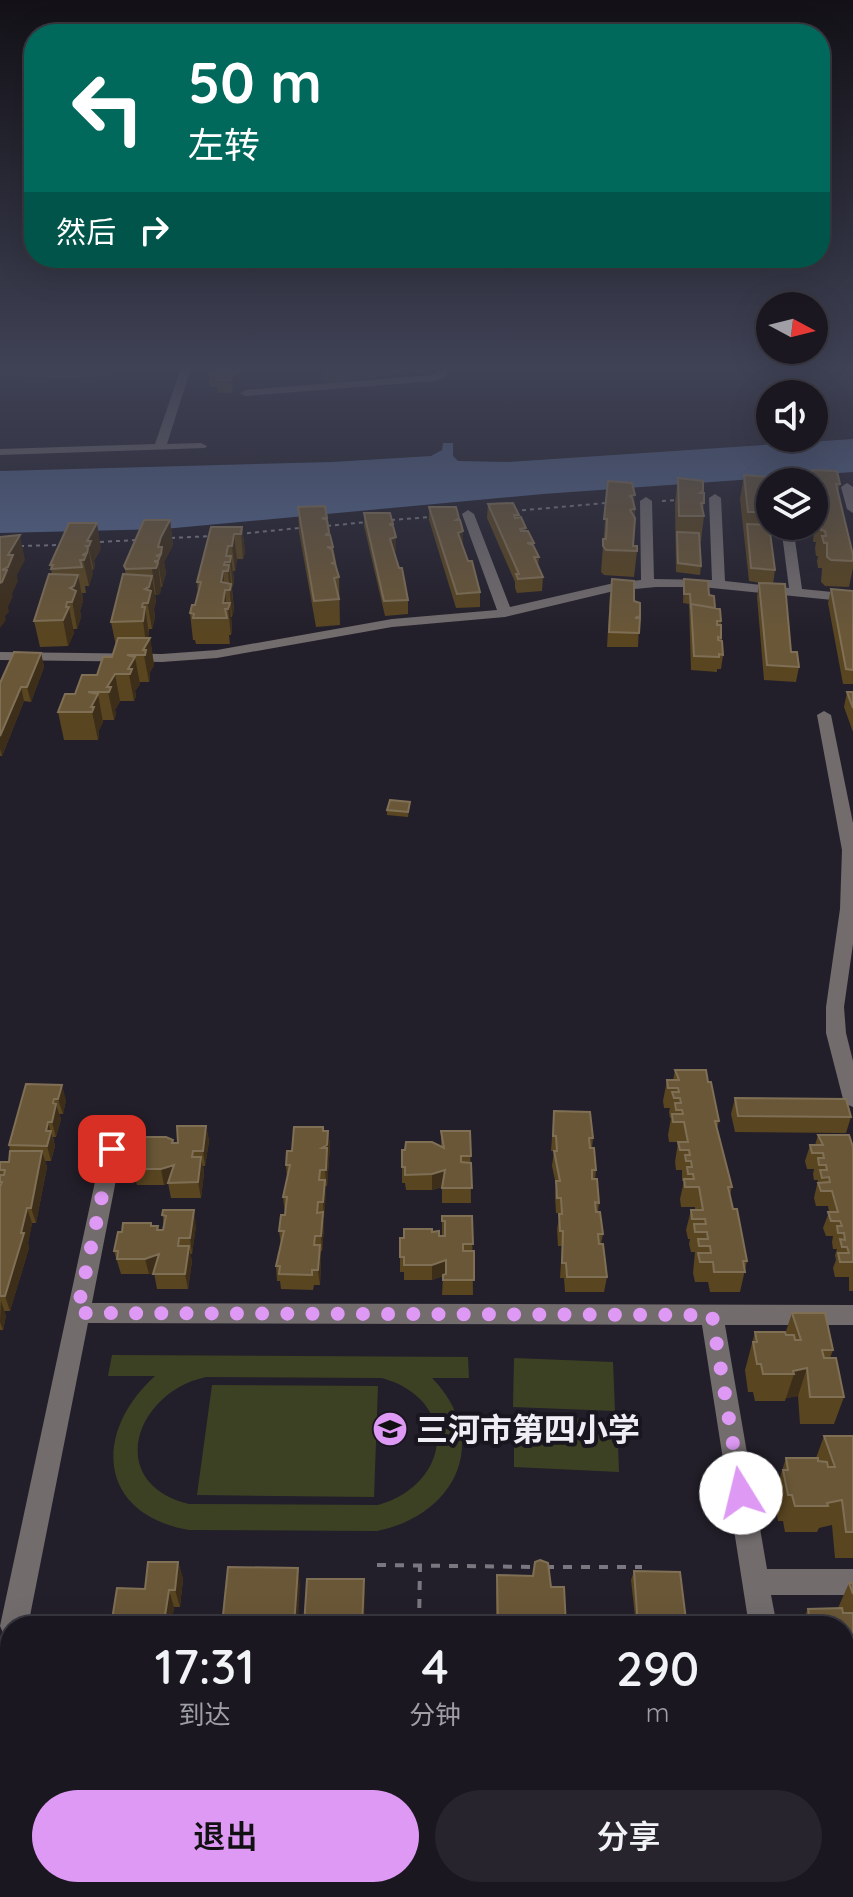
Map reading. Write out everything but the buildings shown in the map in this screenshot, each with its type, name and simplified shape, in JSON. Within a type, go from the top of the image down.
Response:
[{"type":"street","points":[[847,487],[853,509]]},
{"type":"street","points":[[715,498],[719,584]]},
{"type":"street","points":[[646,501],[648,583]]},
{"type":"street","points":[[468,514],[505,613]]},
{"type":"street","points":[[789,540],[796,592]]},
{"type":"street","points":[[0,656],[208,655],[392,623],[505,613],[614,587],[648,583],[719,584],[853,598]]},
{"type":"street","points":[[824,715],[850,850],[849,909],[835,1007],[836,1033],[853,1099]]},
{"type":"street","points":[[16,1616],[112,1149]]},
{"type":"street","points":[[77,1313],[853,1315]]},
{"type":"street","points":[[712,1315],[761,1616]]},
{"type":"street","points":[[755,1582],[853,1582]]},
{"type":"path","points":[[515,511],[715,498]]},
{"type":"path","points":[[382,521],[468,514]]},
{"type":"path","points":[[325,526],[368,522]]},
{"type":"path","points":[[237,534],[310,527]]},
{"type":"path","points":[[161,539],[223,535]]},
{"type":"path","points":[[97,543],[145,540]]},
{"type":"path","points":[[12,547],[65,544]]},
{"type":"path","points":[[377,1565],[642,1567]]},
{"type":"path","points":[[419,1616],[420,1566]]},
{"type":"green space","points":[[112,1355],[468,1357],[469,1378],[432,1378],[450,1402],[460,1426],[462,1449],[457,1472],[445,1492],[427,1509],[405,1522],[377,1531],[189,1530],[159,1521],[136,1507],[121,1489],[114,1468],[114,1445],[121,1421],[135,1398],[155,1376],[108,1376]],"holes":[[[206,1377],[382,1378],[407,1389],[425,1404],[435,1422],[437,1442],[432,1461],[421,1479],[403,1494],[378,1505],[189,1504],[162,1493],[146,1477],[138,1459],[139,1438],[147,1418],[161,1400],[181,1386]]]},
{"type":"green space","points":[[514,1358],[613,1362],[615,1411],[513,1407]]},
{"type":"green space","points":[[212,1385],[378,1386],[374,1497],[197,1495]]},
{"type":"green space","points":[[514,1416],[617,1420],[619,1472],[514,1467]]},
{"type":"water","points":[[422,457],[454,457],[458,461],[507,462],[589,457],[853,457],[853,472],[828,474],[828,468],[756,468],[756,479],[543,494],[164,529],[0,533],[0,471]]},
{"type":"place","name":"三河市第四小学","points":[[390,1429]]},
{"type":"route","points":[[112,1149],[77,1313],[712,1315],[741,1493]]}]
